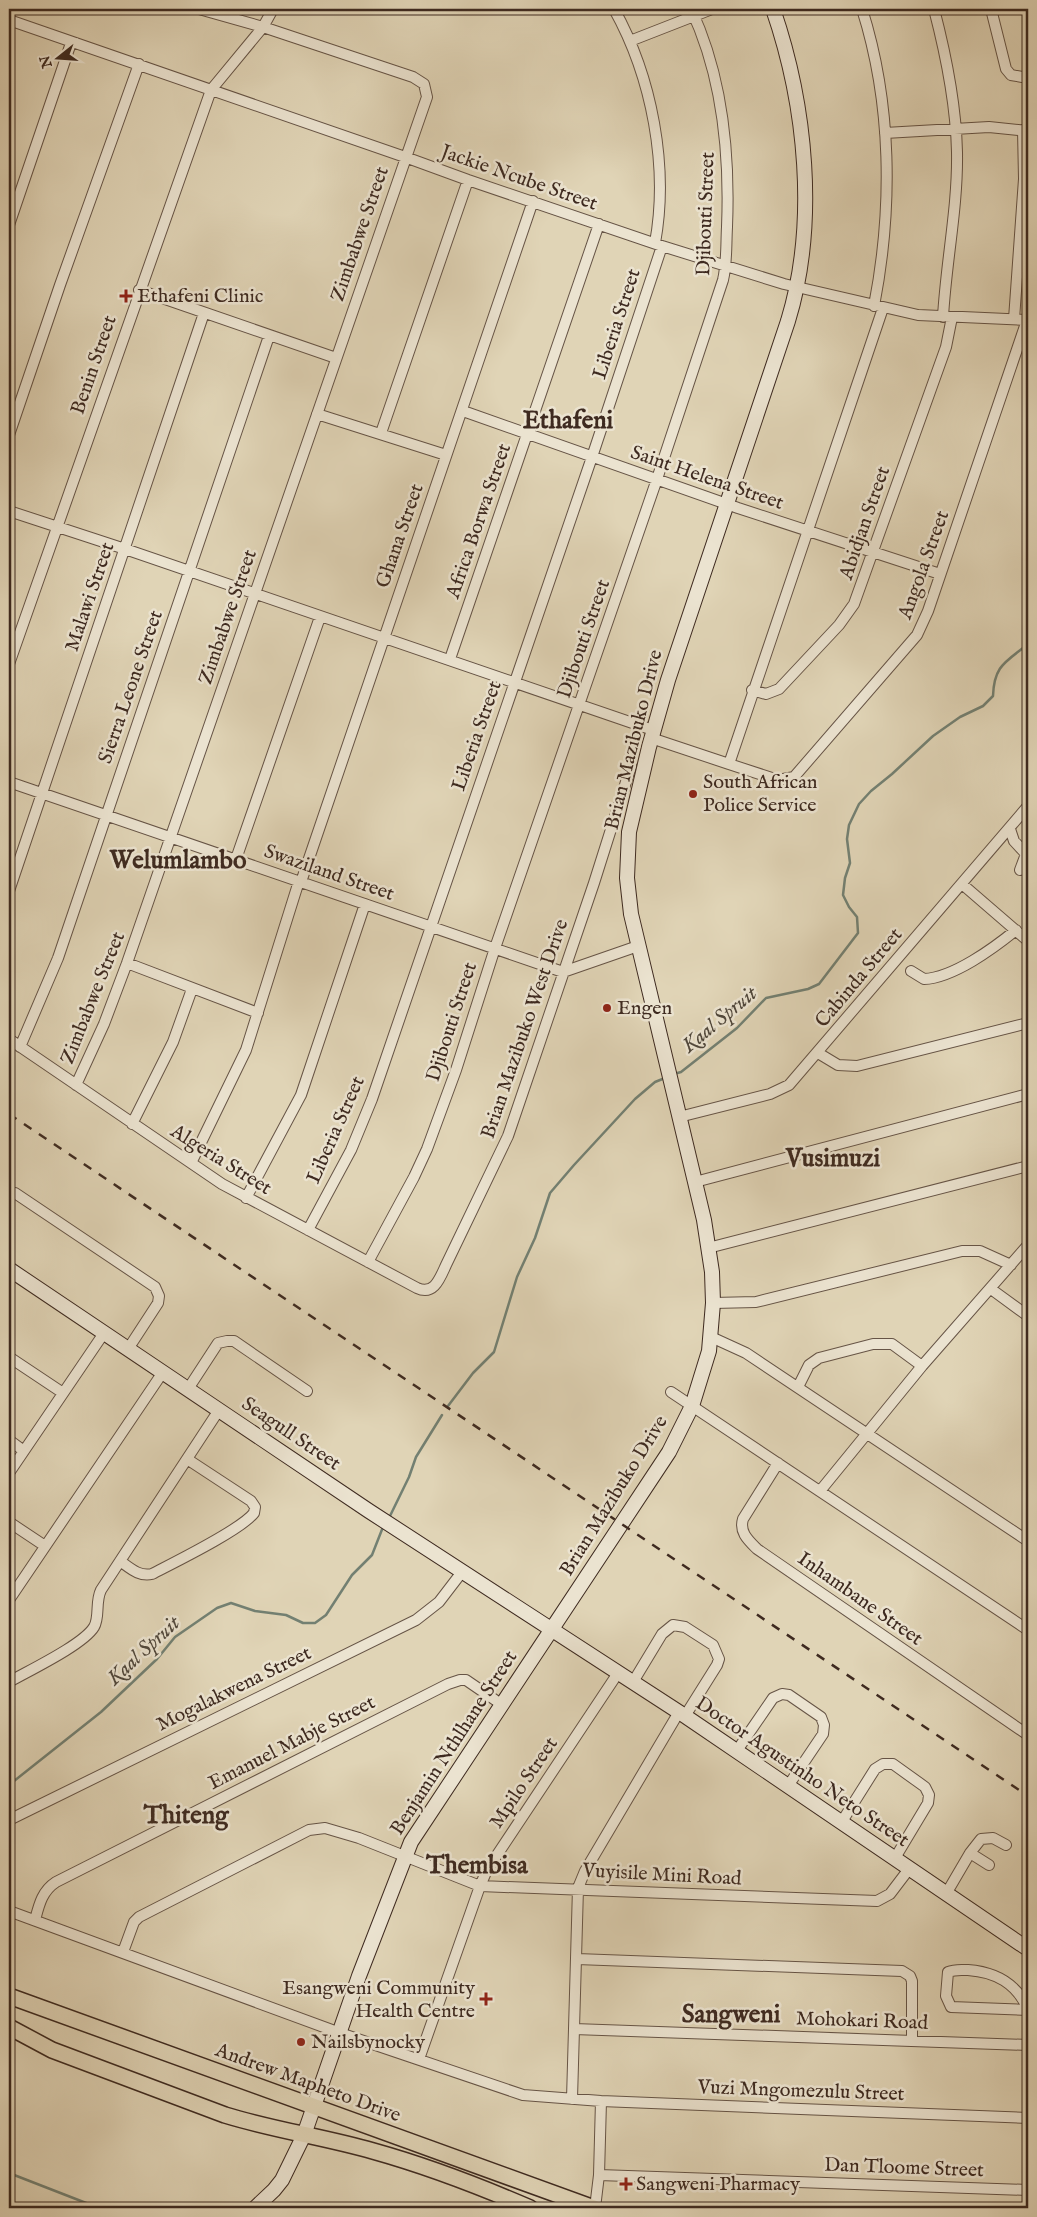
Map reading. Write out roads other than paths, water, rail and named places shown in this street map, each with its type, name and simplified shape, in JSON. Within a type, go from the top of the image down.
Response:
[{"type":"main road","name":"Andrew Mapheto Drive","points":[[9,1996],[595,2208]]},
{"type":"main road","name":"Andrew Mapheto Drive","points":[[9,2027],[52,2050],[225,2115],[373,2151],[448,2175],[530,2208]]},
{"type":"street","name":"Benin Street","points":[[9,664],[139,290],[211,90],[262,27],[273,9]]},
{"type":"street","name":"Liberia Street","points":[[308,1230],[362,1127],[592,457],[658,245],[659,200],[655,136],[642,75],[630,40],[614,9]]},
{"type":"street","points":[[630,40],[693,12],[712,9]]},
{"type":"street","name":"Brian Mazibuko Drive","points":[[551,1631],[669,1452],[692,1406],[702,1378],[711,1337],[713,1303],[708,1248],[695,1182],[628,898],[627,855],[631,820],[652,734],[677,651],[788,321],[797,288],[804,222],[804,170],[791,71],[773,9]]},
{"type":"street","points":[[728,764],[807,530],[879,307],[886,210],[885,133],[872,48],[862,9]]},
{"type":"street","name":"Abidjan Street","points":[[752,690],[766,694],[775,692],[839,625],[854,604],[946,347],[957,168],[955,130],[944,46],[934,9]]},
{"type":"street","points":[[991,9],[1006,69],[1011,75],[1028,78]]},
{"type":"street","points":[[206,10],[262,27]]},
{"type":"street","name":"Djibouti Street","points":[[368,1262],[427,1149],[456,1070],[495,948],[658,479],[714,312],[726,266],[728,181],[724,124],[714,76],[693,12]]},
{"type":"street","name":"Jackie Ncube Street","points":[[9,20],[658,245],[797,288],[879,307],[947,317],[1027,320]]},
{"type":"street","name":"Zimbabwe Street","points":[[76,1086],[104,1024],[127,963],[427,97],[424,84],[413,77],[262,27]]},
{"type":"street","points":[[9,225],[71,43]]},
{"type":"street","points":[[9,435],[139,64]]},
{"type":"street","points":[[885,133],[989,127],[1026,130],[1014,319]]},
{"type":"street","points":[[382,433],[468,180]]},
{"type":"street","name":"Ghana Street","points":[[191,1163],[239,1068],[300,881],[446,455],[463,411],[533,201]]},
{"type":"street","name":"Africa Borwa Street","points":[[450,659],[599,224]]},
{"type":"street","points":[[139,290],[336,358]]},
{"type":"street","name":"Malawi Street","points":[[9,891],[204,313]]},
{"type":"street","name":"Angola Street","points":[[9,511],[580,704],[728,764],[778,780],[789,779],[798,774],[911,643],[922,624],[1027,320]]},
{"type":"street","name":"Sierra Leone Street","points":[[20,1047],[56,965],[105,815],[269,336]]},
{"type":"street","name":"Saint Helena Street","points":[[463,411],[727,504],[940,574]]},
{"type":"street","points":[[317,414],[382,433],[446,455]]},
{"type":"street","points":[[236,859],[320,616]]},
{"type":"street","name":"Brian Mazibuko West Drive","points":[[426,1291],[436,1284],[441,1277],[500,1154],[520,1102],[594,883],[631,766]]},
{"type":"street","name":"Swaziland Street","points":[[9,782],[563,972]]},
{"type":"street","name":"Cabinda Street","points":[[679,1117],[780,1090],[797,1077],[1028,806]]},
{"type":"street","points":[[1010,829],[1014,841],[1026,854],[1020,870]]},
{"type":"street","points":[[962,884],[1028,941]]},
{"type":"street","points":[[246,1198],[301,1095],[365,904]]},
{"type":"street","points":[[911,971],[924,979],[940,976],[988,951],[1016,930]]},
{"type":"street","points":[[563,972],[638,946]]},
{"type":"street","points":[[127,963],[258,1013]]},
{"type":"street","points":[[132,1124],[173,1042],[192,989]]},
{"type":"street","points":[[818,1053],[838,1065],[857,1066],[1028,1023]]},
{"type":"street","name":"Algeria Street","points":[[9,1039],[132,1124],[246,1198],[420,1290],[426,1291]]},
{"type":"street","points":[[695,1182],[1028,1094]]},
{"type":"street","points":[[708,1248],[1028,1166]]},
{"type":"street","points":[[9,1193],[15,1194],[155,1287],[159,1296],[158,1303],[128,1349]]},
{"type":"street","points":[[820,1491],[922,1366],[1028,1245]]},
{"type":"street","points":[[713,1303],[756,1302],[962,1251],[980,1251],[1011,1265]]},
{"type":"street","name":"Seagull Street","points":[[9,1269],[394,1528],[551,1631]]},
{"type":"street","points":[[991,1289],[1028,1316]]},
{"type":"street","points":[[9,1473],[104,1333]]},
{"type":"street","points":[[711,1337],[746,1353],[1028,1541]]},
{"type":"street","points":[[188,1389],[216,1345],[227,1340],[234,1341],[307,1391]]},
{"type":"street","points":[[798,1387],[809,1365],[819,1358],[873,1344],[892,1344],[922,1366]]},
{"type":"street","points":[[9,1357],[63,1392]]},
{"type":"street","points":[[9,1600],[163,1372]]},
{"type":"street","points":[[671,1392],[1028,1630]]},
{"type":"street","points":[[9,1682],[91,1632],[96,1623],[98,1596],[219,1410]]},
{"type":"street","points":[[9,1440],[24,1450]]},
{"type":"street","points":[[120,1561],[138,1573],[152,1574],[211,1542],[254,1514],[254,1507],[251,1501],[187,1459]]},
{"type":"street","name":"Inhambane Street","points":[[778,1463],[742,1519],[741,1525],[745,1537],[758,1549],[862,1622],[1028,1735]]},
{"type":"street","points":[[9,1522],[45,1546]]},
{"type":"street","name":"Mogalakwena Street","points":[[9,1820],[416,1620],[439,1602],[462,1572]]},
{"type":"street","points":[[572,2099],[578,1888],[586,1871],[682,1714],[717,1665],[718,1653],[713,1645],[685,1627],[673,1625],[662,1634],[633,1682]]},
{"type":"street","name":"Doctor Agustinho Neto Street","points":[[551,1631],[682,1714],[1028,1948]]},
{"type":"street","name":"Benjamin Nthlhane Street","points":[[255,2208],[282,2180],[304,2135],[405,1856],[428,1815],[551,1631]]},
{"type":"street","name":"Mpilo Street","points":[[419,2059],[487,1870],[618,1673]]},
{"type":"street","name":"Emanuel Mabje Street","points":[[34,1920],[45,1891],[56,1882],[448,1684],[466,1680],[501,1704]]},
{"type":"street","points":[[736,1752],[772,1698],[782,1694],[789,1695],[821,1718],[824,1725],[823,1734],[788,1786]]},
{"type":"street","points":[[841,1823],[875,1769],[884,1764],[893,1764],[925,1787],[929,1795],[928,1803],[894,1858]]},
{"type":"street","name":"Vuyisile Mini Road","points":[[123,1952],[134,1922],[139,1918],[314,1828],[334,1830],[383,1846],[480,1886],[578,1888],[877,1901],[890,1894],[909,1869]]},
{"type":"street","points":[[946,1894],[978,1842],[985,1838],[993,1838],[1006,1845]]},
{"type":"street","points":[[970,1853],[989,1865]]},
{"type":"street","name":"Vuzi Mngomezulu Street","points":[[9,1911],[340,2033],[419,2059],[508,2092],[538,2098],[1028,2118]]},
{"type":"street","points":[[577,1959],[896,1970],[906,1973],[912,1981],[912,2041]]},
{"type":"street","points":[[955,1970],[978,1971],[996,1975],[1014,1988],[1028,2009],[951,2007],[946,1996],[948,1972],[955,1970]]},
{"type":"street","name":"Mohokari Road","points":[[574,2029],[1028,2045]]},
{"type":"street","points":[[595,2208],[600,2175],[601,2101]]},
{"type":"street","name":"Dan Tloome Street","points":[[600,2175],[1028,2190]]},
{"type":"waterway","name":"Kaal Spruit","points":[[674,1074],[681,1072],[737,1028],[766,998],[808,989],[819,984],[858,933],[857,917],[843,895],[845,878],[850,863],[847,839],[849,825],[859,804],[933,736],[960,717],[983,706],[993,696],[996,677],[1003,665],[1028,644]]},
{"type":"waterway","name":"Kaal Spruit","points":[[448,1406],[473,1373],[494,1352],[517,1277],[535,1238],[550,1193],[635,1099],[655,1082],[665,1078]]},
{"type":"waterway","name":"Kaal Spruit","points":[[389,1518],[409,1477],[416,1457],[442,1415]]},
{"type":"waterway","name":"Kaal Spruit","points":[[9,1785],[101,1712],[157,1659],[175,1637],[217,1608],[231,1603],[255,1611],[286,1615],[303,1623],[315,1623],[326,1615],[352,1575],[372,1555],[383,1527]]},
{"type":"waterway","points":[[9,2173],[99,2208]]},
{"type":"railway","points":[[9,1114],[1028,1796]]},
{"type":"place","name":"Ethafeni Clinic","points":[[126,296]]},
{"type":"place","name":"South African Police Service","points":[[693,794]]},
{"type":"place","name":"Engen","points":[[607,1008]]},
{"type":"place","name":"Esangweni Community Health Centre","points":[[486,1999]]},
{"type":"place","name":"Nailsbynocky","points":[[301,2042]]},
{"type":"place","name":"Sangweni Pharmacy","points":[[626,2184]]},
{"type":"district","name":"Ethafeni","points":[[568,421]]},
{"type":"district","name":"Welumlambo","points":[[178,861]]},
{"type":"district","name":"Vusimuzi","points":[[833,1159]]},
{"type":"district","name":"Thiteng","points":[[186,1816]]},
{"type":"district","name":"Thembisa","points":[[477,1866]]},
{"type":"district","name":"Sangweni","points":[[731,2015]]}]
